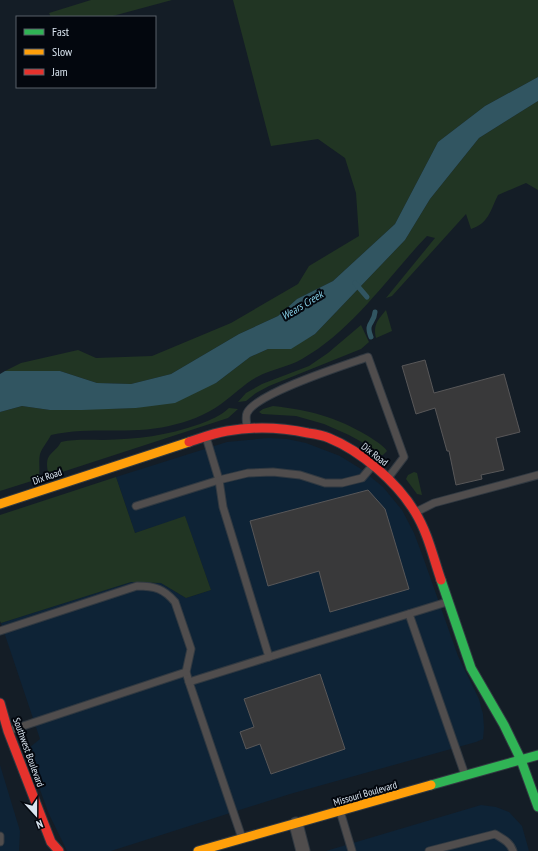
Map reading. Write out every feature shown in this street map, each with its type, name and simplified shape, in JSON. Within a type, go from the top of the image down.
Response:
[{"type":"main road","name":"Dix Road","points":[[3,502],[225,431],[269,426],[326,437],[343,444],[373,465],[388,478],[415,512],[426,534],[459,636],[472,668],[504,725],[521,760],[538,807]]},
{"type":"main road","name":"Southwest Boulevard","points":[[0,703],[8,731],[51,842],[59,851]]},
{"type":"main road","name":"Missouri Boulevard","points":[[198,851],[538,755]]},
{"type":"street","points":[[296,824],[304,851]]},
{"type":"lane","points":[[247,428],[246,414],[251,407],[260,400],[276,391],[368,357],[404,457],[388,478]]},
{"type":"lane","points":[[206,437],[219,480],[223,507],[269,657]]},
{"type":"lane","points":[[136,506],[219,480],[248,473],[273,472],[300,475],[325,483],[342,483],[362,478],[373,465]]},
{"type":"lane","points":[[415,512],[434,503],[538,475]]},
{"type":"lane","points":[[0,631],[137,586],[149,586],[160,589],[170,596],[175,602],[191,649],[186,672],[242,838]]},
{"type":"lane","points":[[189,682],[448,602]]},
{"type":"lane","points":[[409,614],[465,776]]},
{"type":"lane","points":[[8,731],[186,672]]},
{"type":"lane","points":[[340,811],[352,851]]},
{"type":"lane","points":[[429,851],[495,834],[506,840],[512,846],[513,851]]},
{"type":"lane","points":[[0,836],[0,842]]},
{"type":"shaded area","points":[[268,438],[287,439],[306,443],[340,456],[361,469],[383,487],[402,510],[414,533],[458,656],[479,699],[483,714],[483,739],[290,794],[111,851],[67,851],[48,812],[28,756],[29,748],[40,739],[1,623],[131,582],[161,583],[186,598],[211,590],[185,517],[135,533],[116,477],[227,442]]},
{"type":"shaded area","points":[[0,765],[20,831],[19,851],[0,851]]},
{"type":"shaded area","points":[[481,805],[496,807],[509,812],[522,826],[529,851],[326,851]]},
{"type":"green space","points":[[91,0],[172,0],[113,16],[50,16],[49,13]]},
{"type":"green space","points":[[233,0],[538,0],[538,77],[485,106],[438,142],[395,224],[333,281],[297,299],[278,316],[239,334],[171,374],[131,384],[97,383],[60,371],[5,371],[21,363],[78,350],[96,358],[152,356],[231,323],[298,284],[309,266],[359,236],[356,193],[345,158],[318,139],[271,146]]},
{"type":"green space","points":[[538,101],[538,190],[526,183],[498,195],[485,220],[471,229],[466,214],[392,296],[386,298],[435,238],[427,236],[353,318],[320,347],[302,359],[257,377],[215,408],[203,415],[183,422],[154,429],[80,431],[51,435],[40,454],[38,479],[0,491],[0,412],[22,406],[50,410],[136,408],[216,383],[250,357],[268,349],[291,348],[315,334],[405,240],[430,199],[479,138]]},
{"type":"green space","points":[[386,310],[392,331],[376,338],[376,326]]},
{"type":"green space","points":[[361,325],[369,342],[361,349],[269,386],[256,393],[246,401],[238,402],[246,393],[262,384],[309,366],[328,353]]},
{"type":"green space","points":[[273,406],[311,412],[334,419],[368,436],[387,451],[381,455],[369,446],[349,435],[324,424],[296,416],[262,414],[259,412]]},
{"type":"green space","points":[[229,408],[238,409],[228,418],[53,475],[48,472],[47,461],[50,454],[61,442],[77,440],[128,439],[164,434],[188,428],[219,416]]},
{"type":"green space","points":[[414,472],[417,473],[422,495],[417,494],[406,479],[408,475]]},
{"type":"green space","points":[[116,477],[135,533],[185,516],[211,590],[186,598],[161,583],[131,582],[1,623],[0,515]]},
{"type":"water","name":"Wears Creek","points":[[538,77],[538,101],[479,138],[430,199],[405,240],[315,334],[291,349],[268,349],[250,357],[216,383],[175,403],[136,408],[82,410],[50,410],[22,406],[0,412],[0,374],[5,371],[60,371],[97,383],[131,384],[171,374],[239,334],[278,316],[297,299],[333,281],[395,224],[438,142],[485,106]]},
{"type":"building","points":[[425,360],[434,393],[504,374],[520,432],[496,438],[504,470],[481,475],[482,479],[456,485],[449,451],[447,451],[435,408],[416,414],[402,366]]},
{"type":"building","points":[[368,490],[385,509],[409,589],[330,612],[319,571],[268,586],[250,521]]},
{"type":"building","points":[[320,674],[345,749],[271,774],[260,744],[246,749],[240,732],[254,727],[244,699]]},
{"type":"waterway","points":[[355,283],[367,297]]},
{"type":"waterway","points":[[371,337],[369,326],[375,312]]},
{"type":"traffic: fast","points":[[441,580],[471,668],[504,725],[521,760],[538,807]]},
{"type":"traffic: fast","points":[[431,785],[538,755]]},
{"type":"traffic: slow","points":[[0,504],[189,442]]},
{"type":"traffic: slow","points":[[198,851],[431,785]]},
{"type":"traffic: jam","points":[[189,442],[212,434],[227,431],[248,428],[268,428],[288,429],[318,435],[329,438],[341,444],[366,459],[388,479],[407,501],[420,520],[441,580]]},
{"type":"traffic: jam","points":[[0,703],[8,731],[51,842],[59,851]]}]
